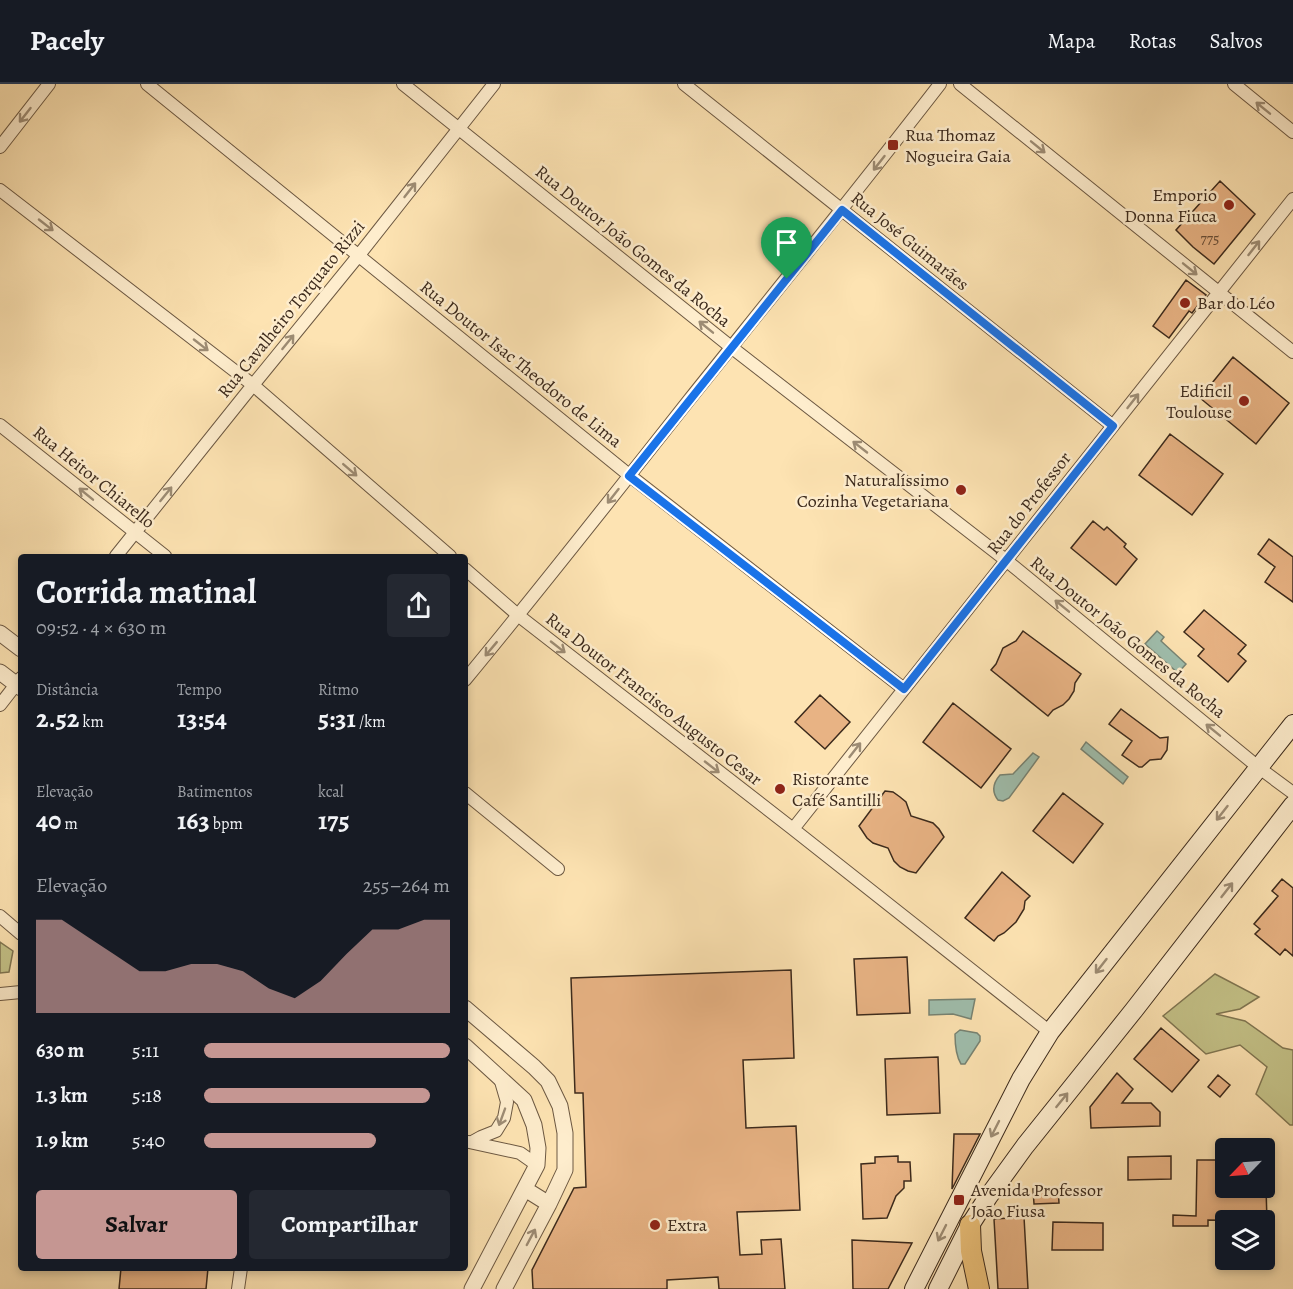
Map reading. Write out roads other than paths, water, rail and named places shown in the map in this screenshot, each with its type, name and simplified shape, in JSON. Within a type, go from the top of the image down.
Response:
[{"type":"main road","points":[[914,1289],[1021,1079],[1050,1032],[1293,724]]},
{"type":"main road","points":[[938,1289],[970,1225],[1025,1146],[1293,805]]},
{"type":"main road","points":[[970,1225],[971,1251],[979,1289]]},
{"type":"street","points":[[0,147],[50,84]]},
{"type":"street","name":"Rua Doutor Isac Theodoro de Lima","points":[[147,84],[629,476],[904,689]]},
{"type":"street","name":"Rua Doutor João Gomes da Rocha","points":[[403,84],[731,347],[1007,561],[1258,767],[1293,793]]},
{"type":"street","name":"Rua Cavalheiro Torquato Rizzi","points":[[118,554],[494,84]]},
{"type":"street","name":"Rua José Guimarães","points":[[684,84],[1113,426]]},
{"type":"street","points":[[468,676],[519,616],[940,84]]},
{"type":"street","points":[[960,84],[1293,352]]},
{"type":"street","points":[[1234,84],[1293,132]]},
{"type":"street","points":[[0,190],[253,385],[448,554]]},
{"type":"street","name":"Rua do Professor","points":[[793,829],[1293,199]]},
{"type":"street","name":"Rua Heitor Chiarello","points":[[0,425],[162,554]]},
{"type":"street","name":"Rua Doutor Francisco Augusto Cesar","points":[[468,572],[519,616],[1050,1032]]},
{"type":"street","points":[[0,633],[18,647]]},
{"type":"street","points":[[0,672],[18,683]]},
{"type":"street","points":[[0,705],[18,685]]},
{"type":"street","points":[[468,795],[558,869]]},
{"type":"street","points":[[0,916],[18,931]]},
{"type":"street","points":[[0,994],[18,992]]},
{"type":"street","points":[[468,1011],[548,1081],[560,1106],[565,1133],[565,1170],[504,1289]]},
{"type":"street","points":[[468,1049],[524,1100],[534,1125],[538,1148],[537,1165],[472,1289]]},
{"type":"street","points":[[469,1142],[496,1131],[504,1118],[507,1102],[499,1077]]},
{"type":"street","points":[[469,1142],[520,1153],[537,1165]]},
{"type":"street","points":[[525,1189],[549,1204]]},
{"type":"street","points":[[238,1289],[241,1271]]},
{"type":"place","name":"Rua Thomaz Nogueira Gaia","points":[[893,145]]},
{"type":"place","name":"Emporio Donna Fiuca","points":[[1229,205]]},
{"type":"place","name":"Bar do Léo","points":[[1185,303]]},
{"type":"place","name":"Edificil Toulouse","points":[[1244,401]]},
{"type":"place","name":"Naturalíssimo Cozinha Vegetariana","points":[[961,490]]},
{"type":"place","name":"Ristorante Café Santilli","points":[[780,789]]},
{"type":"place","name":"Avenida Professor João Fiusa","points":[[959,1200]]},
{"type":"place","name":"Extra","points":[[655,1225]]}]
